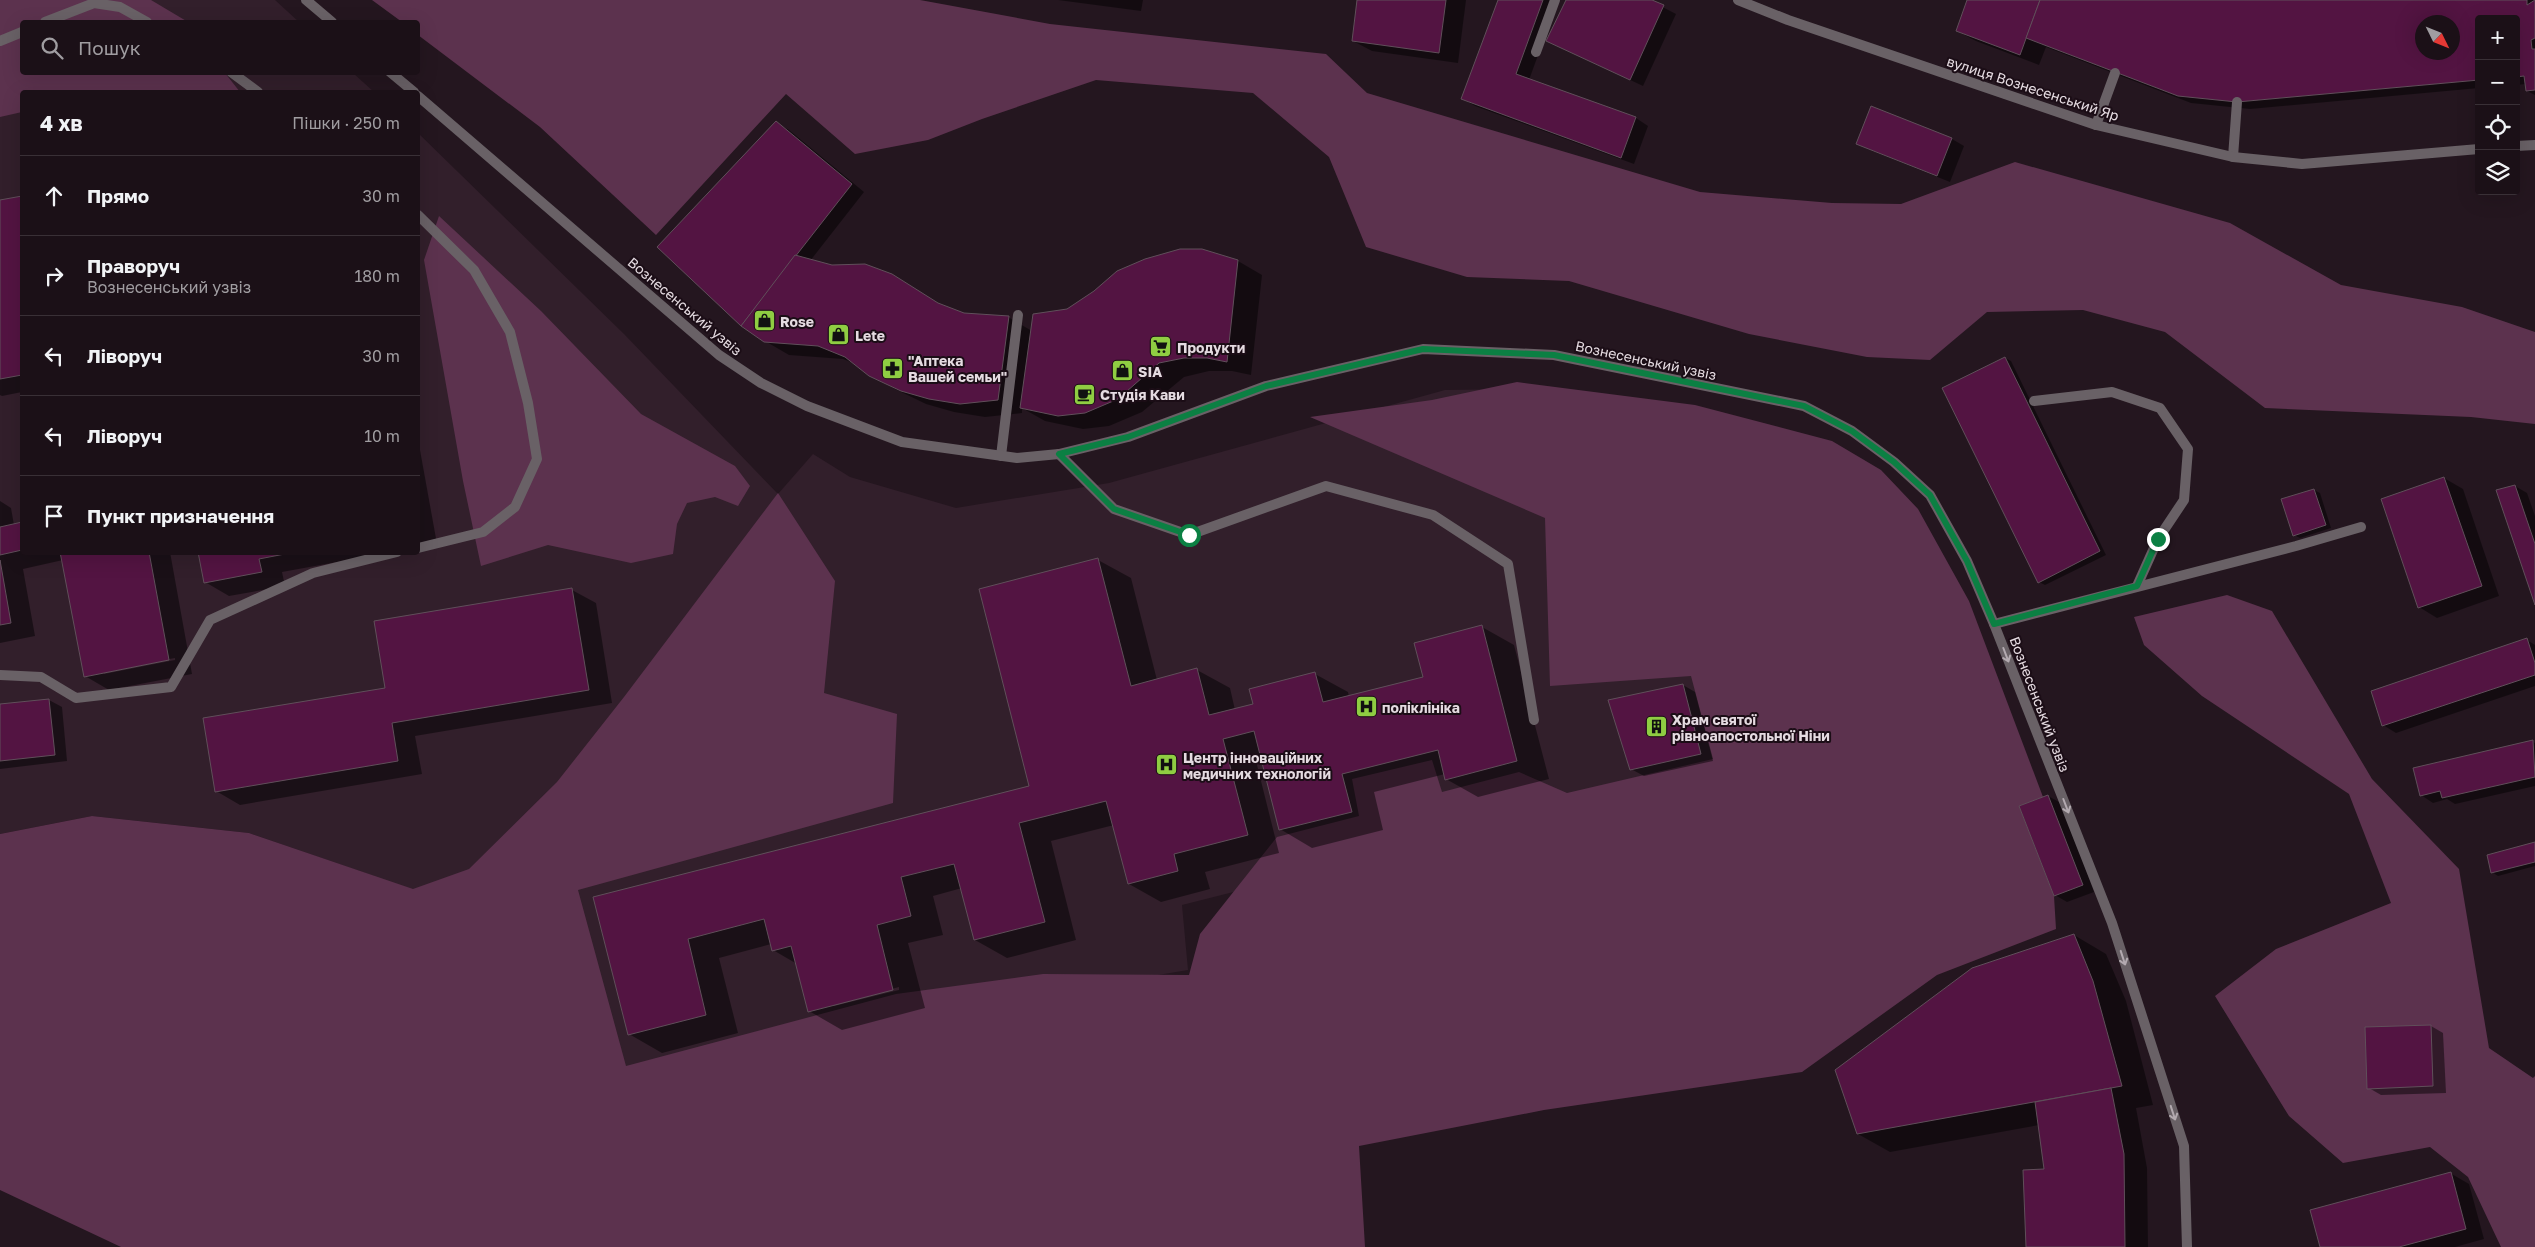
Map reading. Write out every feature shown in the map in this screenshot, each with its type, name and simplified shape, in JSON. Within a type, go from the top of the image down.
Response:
[{"type":"street","points":[[306,0],[330,20]]},
{"type":"street","points":[[1536,52],[1554,0]]},
{"type":"street","name":"вулиця Вознесенський Яр","points":[[1738,0],[1788,20],[2096,125],[2234,157],[2302,164],[2475,150]]},
{"type":"street","points":[[50,20],[94,2],[121,3],[144,20]]},
{"type":"street","points":[[0,41],[20,33]]},
{"type":"street","points":[[2096,125],[2115,73]]},
{"type":"street","points":[[235,75],[255,90]]},
{"type":"street","points":[[394,75],[412,90]]},
{"type":"street","name":"Вознесенський узвіз","points":[[420,98],[719,355],[761,384],[807,406],[902,442],[1016,458],[1059,454],[1128,437],[1266,386],[1423,349],[1554,355],[1804,406],[1852,431],[1894,462],[1930,495],[1967,561],[1994,624],[2112,923],[2184,1146],[2187,1247]]},
{"type":"street","points":[[2234,157],[2237,102]]},
{"type":"street","points":[[2520,146],[2535,145]]},
{"type":"street","points":[[420,217],[474,270],[510,332],[528,403],[537,459],[515,508],[483,532],[420,548]]},
{"type":"street","points":[[1001,456],[1018,315]]},
{"type":"street","points":[[2034,401],[2112,392],[2120,394],[2160,408],[2188,450],[2184,500],[2158,539],[2137,586]]},
{"type":"street","points":[[1059,454],[1114,509],[1189,535],[1326,486],[1433,515],[1508,564],[1534,720]]},
{"type":"street","points":[[1994,624],[2296,546],[2361,527]]},
{"type":"street","points":[[0,675],[41,677],[76,698],[171,687],[210,620],[313,573],[385,555]]},
{"type":"shaded area","name":"Центр інноваційних медичних технологій","points":[[0,0],[275,0],[297,20],[20,20],[20,75],[355,75],[372,90],[20,90],[20,555],[420,555],[420,135],[624,334],[778,494],[813,454],[850,477],[956,508],[1109,483],[1445,390],[1521,389],[1804,745],[1182,905],[1188,970],[919,1015],[530,1149],[374,876],[249,833],[92,816],[0,834]]},
{"type":"shaded area","points":[[0,0],[151,0],[185,20],[20,20],[20,75],[227,75],[238,90],[20,90],[20,112],[0,117]]},
{"type":"shaded area","points":[[372,0],[920,0],[1050,24],[1326,54],[1367,93],[1700,192],[1832,203],[1901,204],[2015,162],[2230,223],[2341,285],[2462,307],[2535,332],[2535,424],[2471,417],[2265,408],[2165,332],[2083,310],[1987,312],[1930,360],[1867,357],[1749,334],[1569,281],[1467,277],[1366,247],[1329,157],[1253,93],[1096,80],[982,119],[928,140],[855,154],[786,94],[656,235],[540,127],[420,37],[420,20],[399,20]]},
{"type":"shaded area","points":[[439,216],[541,311],[641,414],[735,466],[750,486],[738,506],[715,497],[687,503],[677,524],[673,554],[631,563],[548,545],[481,566],[463,481],[424,260]]},
{"type":"shaded area","points":[[1517,382],[1695,405],[1832,441],[1881,470],[1918,509],[1969,601],[2043,797],[2019,806],[2054,896],[2056,929],[1937,975],[1802,1072],[1544,1110],[1359,1146],[1365,1247],[121,1247],[0,1190],[0,834],[92,816],[249,833],[413,889],[469,869],[557,782],[624,697],[778,493],[835,581],[824,693],[897,714],[893,803],[578,890],[626,1066],[896,994],[1043,974],[1189,975],[1200,934],[1277,837],[1359,816],[1352,779],[1432,760],[1442,792],[1519,772],[1567,793],[1713,759],[1691,676],[1550,686],[1545,518],[1310,417],[1432,400]]},
{"type":"shaded area","points":[[2227,595],[2272,611],[2372,779],[2459,869],[2489,1048],[2533,1078],[2535,1076],[2535,1247],[2501,1247],[2468,1177],[2430,1147],[2343,1163],[2289,1116],[2215,996],[2276,949],[2391,903],[2349,794],[2202,696],[2144,645],[2134,617]]},
{"type":"building","points":[[1357,0],[1446,0],[1439,53],[1352,41]]},
{"type":"building","points":[[1498,0],[1543,0],[1516,74],[1636,117],[1621,158],[1461,99]]},
{"type":"building","points":[[1566,0],[1652,0],[1664,5],[1630,80],[1546,41]]},
{"type":"building","points":[[1967,0],[2040,0],[2020,55],[1956,31]]},
{"type":"building","points":[[2040,0],[2527,0],[2527,5],[2535,0],[2535,38],[2531,40],[2532,49],[2535,49],[2535,90],[2526,91],[2524,76],[2520,76],[2520,15],[2475,15],[2475,80],[2237,102],[2178,96],[2026,38]]},
{"type":"building","points":[[1871,106],[1952,138],[1937,176],[1856,144]]},
{"type":"building","points":[[776,121],[852,184],[741,326],[657,247]]},
{"type":"building","points":[[20,196],[20,375],[0,379],[0,200]]},
{"type":"building","points":[[1180,249],[1202,249],[1238,260],[1227,362],[1207,358],[1184,358],[1159,363],[1118,399],[1085,413],[1058,416],[1020,408],[1033,314],[1067,309],[1094,291],[1117,271],[1145,259]]},
{"type":"building","points":[[795,255],[832,265],[865,264],[892,274],[938,303],[964,313],[1009,316],[998,400],[960,404],[929,399],[901,391],[869,376],[845,357],[818,346],[764,342],[741,326]]},
{"type":"building","points":[[2005,357],[2100,551],[2038,583],[1942,388]]},
{"type":"building","points":[[2444,477],[2482,586],[2418,608],[2381,499]]},
{"type":"building","points":[[2515,485],[2535,544],[2535,605],[2496,490]]},
{"type":"building","points":[[2314,489],[2326,525],[2293,536],[2281,499]]},
{"type":"building","points":[[20,522],[20,550],[0,555],[0,527]]},
{"type":"building","points":[[61,555],[150,555],[169,660],[84,677]]},
{"type":"building","points":[[199,555],[280,555],[259,559],[262,572],[204,583]]},
{"type":"building","points":[[1098,558],[1131,686],[1197,668],[1209,715],[1253,704],[1249,689],[1315,672],[1323,702],[1423,677],[1414,643],[1482,625],[1517,761],[1445,780],[1438,750],[1342,774],[1352,812],[1279,830],[1254,731],[1223,739],[1248,835],[1174,854],[1178,871],[1128,884],[1106,801],[1019,823],[1045,922],[974,940],[954,864],[901,877],[911,916],[877,925],[893,990],[808,1012],[791,946],[772,951],[764,919],[688,939],[706,1015],[628,1035],[593,897],[1029,786],[979,589]]},
{"type":"building","points":[[0,560],[11,623],[0,625]]},
{"type":"building","points":[[572,588],[589,690],[392,723],[398,761],[215,792],[203,718],[385,688],[374,621]]},
{"type":"building","points":[[2527,638],[2535,663],[2535,675],[2382,726],[2371,691]]},
{"type":"building","name":"Храм святої рівноапостольної Ніни","points":[[1683,684],[1701,754],[1630,770],[1608,700]]},
{"type":"building","points":[[49,699],[55,755],[0,761],[0,704]]},
{"type":"building","points":[[2533,740],[2535,777],[2442,798],[2440,791],[2420,796],[2413,768]]},
{"type":"building","points":[[2048,795],[2083,885],[2054,896],[2019,806]]},
{"type":"building","points":[[2535,842],[2535,862],[2491,873],[2487,855]]},
{"type":"building","points":[[2074,934],[2093,981],[2122,1086],[1857,1134],[1835,1070],[1972,968]]},
{"type":"building","points":[[2431,1025],[2433,1086],[2367,1089],[2365,1027]]},
{"type":"building","points":[[2111,1088],[2124,1154],[2125,1247],[2026,1247],[2023,1170],[2044,1169],[2035,1102]]},
{"type":"building","points":[[2451,1172],[2466,1229],[2399,1247],[2320,1247],[2310,1210]]},
{"type":"place","name":"Rose","points":[[764,321]]},
{"type":"place","name":"Lete","points":[[839,335]]},
{"type":"place","name":"Продукти","points":[[1161,347]]},
{"type":"place","name":"\"Аптека Вашей семьи\"","points":[[892,368]]},
{"type":"place","name":"SIA","points":[[1122,371]]},
{"type":"place","name":"Студія Кави","points":[[1084,394]]},
{"type":"place","name":"поліклініка","points":[[1366,707]]},
{"type":"place","name":"Храм святої рівноапостольної Ніни","points":[[1656,727]]},
{"type":"place","name":"Центр інноваційних медичних технологій","points":[[1167,765]]},
{"type":"route","points":[[1189,535],[1114,509],[1059,454],[1128,437],[1266,386],[1423,349],[1554,355],[1804,406],[1852,431],[1894,462],[1930,495],[1967,561],[1994,624],[2137,586],[2158,539]]}]
